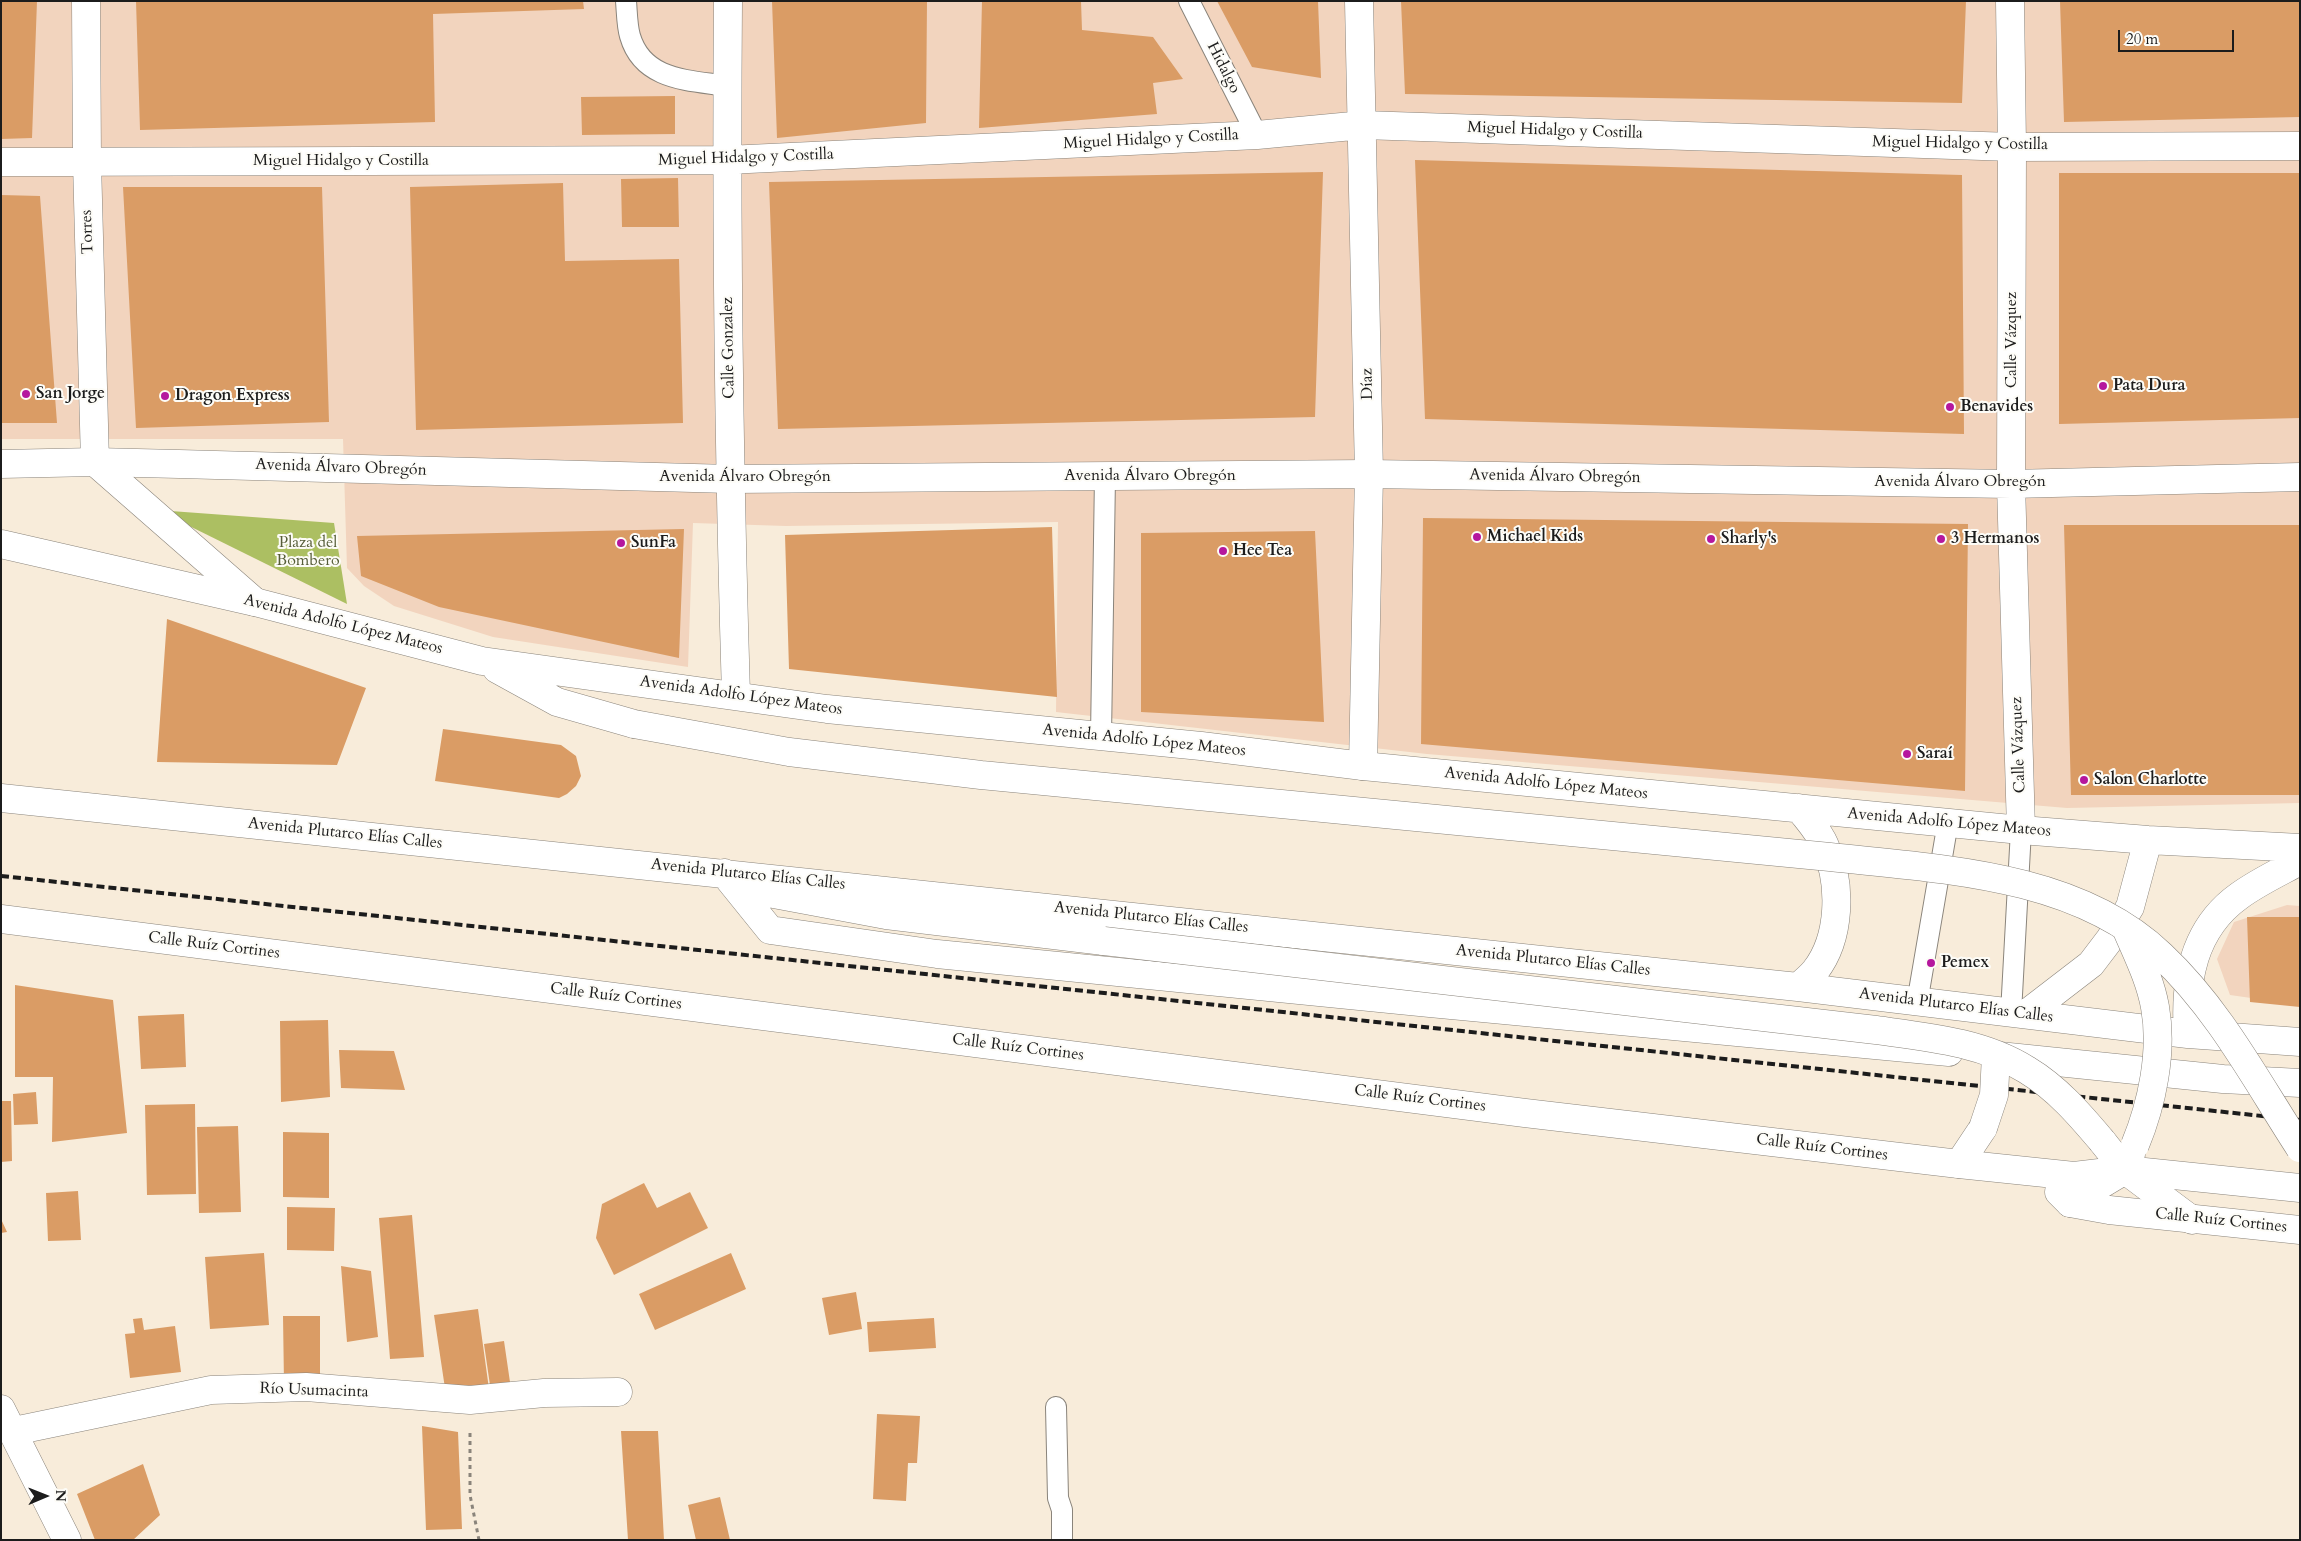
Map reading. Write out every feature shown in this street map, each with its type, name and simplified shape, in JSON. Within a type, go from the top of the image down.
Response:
[{"type":"main road","name":"Torres","points":[[86,1],[86,162],[95,462]]},
{"type":"main road","name":"Calle Gonzalez","points":[[728,1],[727,160],[730,479],[736,695]]},
{"type":"main road","name":"Díaz","points":[[1359,1],[1369,474],[1363,766]]},
{"type":"main road","name":"Calle Vázquez","points":[[2010,1],[2012,147],[2011,484],[2021,830]]},
{"type":"main road","name":"Miguel Hidalgo y Costilla","points":[[1,162],[727,160],[1257,135],[1363,125],[2012,147],[2300,146]]},
{"type":"main road","name":"Avenida Álvaro Obregón","points":[[1,464],[95,462],[730,479],[1369,474],[2011,484],[2300,478]]},
{"type":"main road","points":[[95,462],[255,602]]},
{"type":"main road","name":"Avenida Adolfo López Mateos","points":[[1,544],[255,602],[482,661],[837,710],[1101,736],[1363,766],[2021,830],[2148,840],[2300,848]]},
{"type":"main road","points":[[1,555],[50,556]]},
{"type":"main road","points":[[482,661],[557,702],[634,724],[789,752],[981,775],[1942,869],[2014,882],[2080,901],[2125,927],[2161,954],[2215,1016],[2300,1148]]},
{"type":"main road","name":"Avenida Plutarco Elías Calles","points":[[1,798],[1798,987],[2188,1034],[2300,1042]]},
{"type":"main road","points":[[1798,808],[1817,830],[1826,846],[1833,873],[1836,904],[1828,949],[1815,971],[1798,987]]},
{"type":"main road","points":[[2018,1013],[2091,964],[2110,939],[2130,907],[2148,840]]},
{"type":"main road","points":[[2188,1034],[2189,982],[2197,949],[2215,918],[2238,896],[2300,861]]},
{"type":"main road","points":[[724,873],[762,892],[886,916],[1876,1030],[1968,1045],[1996,1054],[2027,1070],[2070,1105],[2102,1141],[2130,1158],[2192,1220]]},
{"type":"main road","points":[[724,873],[770,930],[938,954],[1686,1028],[2110,1066],[2223,1079],[2300,1083]]},
{"type":"main road","name":"Calle Ruíz Cortines","points":[[1,919],[1526,1113],[1960,1164],[2074,1176],[2130,1158],[2300,1188]]},
{"type":"main road","points":[[2035,1171],[2070,1203],[2130,1158],[2144,1121],[2154,1082],[2155,1008],[2146,975],[2125,927]]},
{"type":"main road","points":[[1960,1164],[1983,1128],[1994,1094],[1996,1054]]},
{"type":"main road","name":"Calle Ruíz Cortines","points":[[2070,1203],[2108,1210],[2192,1220],[2300,1230]]},
{"type":"main road","name":"Río Usumacinta","points":[[8,1420],[211,1390],[306,1388],[470,1400],[544,1393],[618,1392]]},
{"type":"main road","points":[[8,1420],[67,1540]]},
{"type":"lane","points":[[626,1],[629,35],[636,51],[646,64],[667,77],[727,86]]},
{"type":"lane","name":"Hidalgo","points":[[1189,1],[1257,135]]},
{"type":"lane","points":[[1101,736],[1104,476]]},
{"type":"lane","points":[[1917,1002],[1948,822]]},
{"type":"lane","points":[[2018,1013],[2021,830]]},
{"type":"lane","points":[[1056,1407],[1058,1498],[1062,1510],[1062,1540]]},
{"type":"path","points":[[470,1400],[470,1495],[479,1540]]},
{"type":"shaded area","points":[[1,1],[2300,1],[2300,803],[2067,808],[1427,754],[1056,712],[1058,522],[786,526],[693,523],[688,667],[493,637],[394,606],[364,586],[347,568],[343,439],[1,439]]},
{"type":"shaded area","points":[[2287,905],[2300,906],[2300,1005],[2230,995],[2217,959],[2234,922]]},
{"type":"green space","name":"Plaza del Bombero","points":[[157,510],[334,523],[347,604]]},
{"type":"building","points":[[1,1],[37,1],[32,138],[1,139]]},
{"type":"building","points":[[136,1],[583,1],[584,9],[433,14],[435,122],[140,130]]},
{"type":"building","points":[[772,1],[927,1],[926,123],[777,138]]},
{"type":"building","points":[[982,1],[1081,1],[1082,30],[1153,37],[1183,79],[1153,83],[1157,114],[979,128]]},
{"type":"building","points":[[1217,1],[1318,1],[1321,78],[1252,67]]},
{"type":"building","points":[[1401,1],[1966,1],[1962,103],[1405,94]]},
{"type":"building","points":[[2060,1],[2300,1],[2300,117],[2064,122]]},
{"type":"building","points":[[675,96],[675,134],[582,135],[581,97]]},
{"type":"building","points":[[1415,160],[1962,175],[1964,434],[1425,419]]},
{"type":"building","points":[[1323,172],[1315,417],[778,429],[769,182]]},
{"type":"building","points":[[2059,173],[2300,173],[2300,418],[2059,424]]},
{"type":"building","points":[[678,178],[679,227],[622,227],[621,179]]},
{"type":"building","points":[[563,183],[565,261],[679,259],[683,423],[416,430],[410,187]]},
{"type":"building","points":[[123,187],[322,187],[329,422],[136,428]]},
{"type":"building","points":[[1,195],[40,196],[57,423],[1,423]]},
{"type":"building","points":[[1423,518],[1968,524],[1965,791],[1421,744]]},
{"type":"building","points":[[2064,525],[2300,525],[2300,795],[2071,795]]},
{"type":"building","points":[[1052,527],[1057,697],[789,669],[785,535]]},
{"type":"building","points":[[684,529],[679,658],[439,607],[361,576],[357,536]]},
{"type":"building","points":[[1315,531],[1324,722],[1141,712],[1141,533]]},
{"type":"building","points":[[167,619],[366,688],[337,765],[157,762]]},
{"type":"building","points":[[443,729],[561,745],[576,756],[581,776],[576,786],[559,798],[435,781]]},
{"type":"building","points":[[2247,917],[2300,917],[2300,1007],[2250,1002]]},
{"type":"building","points":[[15,985],[113,1000],[127,1133],[52,1142],[53,1077],[15,1077]]},
{"type":"building","points":[[184,1014],[186,1067],[141,1069],[138,1016]]},
{"type":"building","points":[[328,1020],[330,1097],[281,1102],[280,1021]]},
{"type":"building","points":[[339,1050],[394,1051],[405,1090],[341,1088]]},
{"type":"building","points":[[36,1092],[38,1124],[14,1125],[13,1094]]},
{"type":"building","points":[[1,1101],[11,1101],[12,1161],[1,1162]]},
{"type":"building","points":[[195,1104],[196,1194],[147,1195],[145,1105]]},
{"type":"building","points":[[238,1126],[241,1212],[199,1213],[197,1127]]},
{"type":"building","points":[[283,1132],[329,1133],[329,1198],[283,1197]]},
{"type":"building","points":[[644,1183],[657,1208],[690,1192],[708,1228],[614,1275],[596,1238],[602,1204]]},
{"type":"building","points":[[78,1191],[81,1240],[48,1241],[46,1193]]},
{"type":"building","points":[[287,1207],[335,1208],[334,1251],[287,1250]]},
{"type":"building","points":[[412,1215],[424,1357],[390,1359],[379,1218]]},
{"type":"building","points":[[1,1219],[7,1232],[1,1233]]},
{"type":"building","points":[[264,1253],[269,1325],[210,1329],[205,1257]]},
{"type":"building","points":[[731,1253],[746,1289],[655,1330],[639,1294]]},
{"type":"building","points":[[341,1266],[371,1271],[378,1337],[347,1342]]},
{"type":"building","points":[[856,1292],[862,1329],[829,1335],[822,1298]]},
{"type":"building","points":[[478,1309],[489,1389],[446,1395],[434,1315]]},
{"type":"building","points":[[283,1316],[320,1316],[320,1384],[284,1384]]},
{"type":"building","points":[[142,1318],[144,1330],[175,1326],[181,1372],[130,1378],[125,1334],[135,1333],[133,1319]]},
{"type":"building","points":[[934,1318],[936,1348],[869,1352],[867,1322]]},
{"type":"building","points":[[504,1341],[511,1389],[491,1392],[484,1344]]},
{"type":"building","points":[[877,1414],[920,1416],[917,1463],[908,1463],[906,1501],[873,1499]]},
{"type":"building","points":[[422,1426],[458,1432],[462,1529],[426,1530]]},
{"type":"building","points":[[621,1431],[658,1431],[664,1540],[628,1540]]},
{"type":"building","points":[[143,1464],[160,1515],[133,1540],[95,1540],[77,1494]]},
{"type":"building","points":[[720,1497],[730,1540],[696,1540],[688,1505]]},
{"type":"railway","points":[[1,876],[2300,1120]]},
{"type":"place","name":"Pata Dura","points":[[2103,386]]},
{"type":"place","name":"San Jorge","points":[[26,394]]},
{"type":"place","name":"Dragon Express","points":[[165,396]]},
{"type":"place","name":"Benavides","points":[[1950,407]]},
{"type":"place","name":"Michael Kids","points":[[1477,537]]},
{"type":"place","name":"Sharly's","points":[[1711,539]]},
{"type":"place","name":"3 Hermanos","points":[[1941,539]]},
{"type":"place","name":"SunFa","points":[[621,543]]},
{"type":"place","name":"Hee Tea","points":[[1223,551]]},
{"type":"place","name":"Saraí","points":[[1907,754]]},
{"type":"place","name":"Salon Charlotte","points":[[2084,780]]},
{"type":"place","name":"Pemex","points":[[1931,963]]}]
